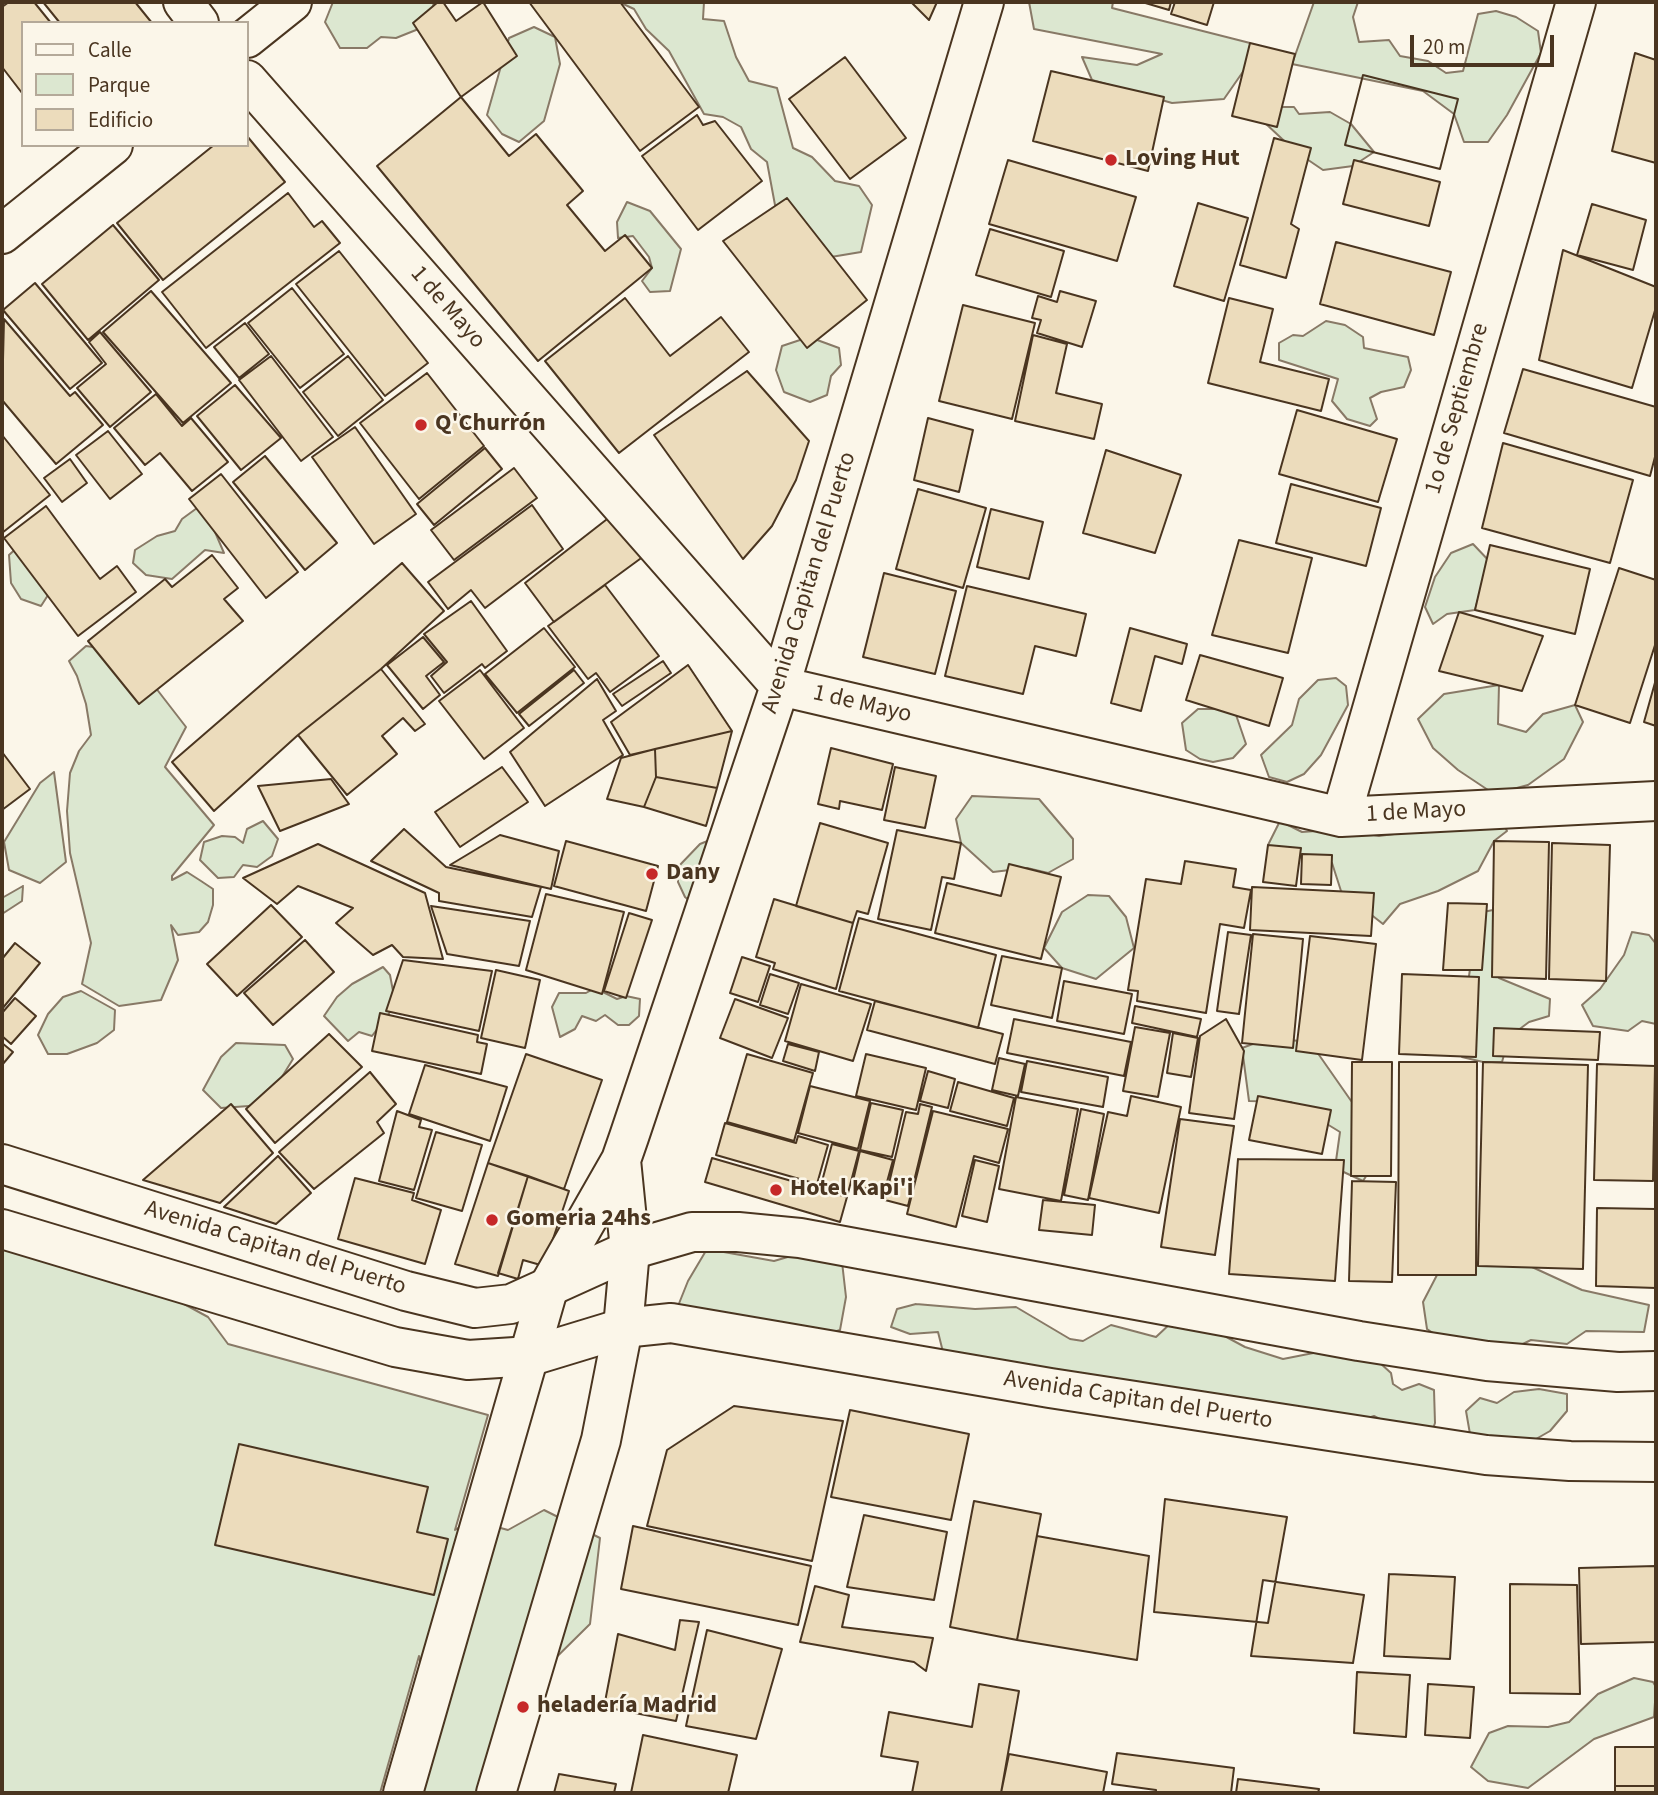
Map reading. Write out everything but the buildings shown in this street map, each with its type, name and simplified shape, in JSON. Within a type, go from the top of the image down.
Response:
[{"type":"street","points":[[183,2],[197,21]]},
{"type":"street","points":[[248,37],[292,2]]},
{"type":"street","name":"Avenida Capitan del Puerto","points":[[403,1793],[549,1286],[621,1160],[779,686],[984,2]]},
{"type":"street","name":"1o de Septiembre","points":[[1341,817],[1576,2]]},
{"type":"street","name":"1 de Mayo","points":[[248,81],[779,686],[1341,817],[1656,801]]},
{"type":"street","points":[[2,234],[111,147]]},
{"type":"street","name":"Avenida Capitan del Puerto","points":[[496,1793],[601,1440],[622,1328],[629,1250],[621,1160]]},
{"type":"street","name":"Avenida Capitan del Puerto","points":[[2,1164],[406,1291],[475,1308],[511,1304],[629,1250],[692,1232],[738,1232],[800,1238],[1462,1357],[1618,1372],[1656,1371]]},
{"type":"street","name":"Avenida Capitan del Puerto","points":[[2,1229],[395,1346],[468,1360],[531,1356],[622,1328],[671,1323],[721,1329],[1051,1388],[1486,1455],[1570,1461],[1656,1462]]},
{"type":"green space","points":[[333,2],[433,2],[435,15],[421,28],[396,38],[381,37],[367,48],[340,48],[325,22]]},
{"type":"green space","points":[[619,2],[704,2],[703,19],[724,21],[736,57],[749,81],[777,88],[793,148],[812,157],[835,181],[859,186],[872,205],[861,252],[831,257],[775,205],[767,162],[751,149],[741,127],[723,117],[704,114],[669,51],[646,29],[634,9]]},
{"type":"green space","points":[[1029,2],[1113,2],[1112,8],[1250,43],[1256,53],[1224,99],[1172,103],[1092,80],[1082,57],[1137,65],[1162,54],[1034,29]]},
{"type":"green space","points":[[1314,2],[1358,2],[1353,17],[1359,42],[1389,40],[1400,56],[1428,61],[1446,73],[1463,71],[1478,14],[1496,11],[1516,17],[1538,31],[1541,53],[1507,115],[1488,142],[1464,142],[1454,114],[1423,91],[1292,64]]},
{"type":"green space","points":[[534,27],[555,37],[560,64],[544,121],[519,142],[502,134],[487,115],[509,38]]},
{"type":"green space","points":[[1274,107],[1294,107],[1299,114],[1330,112],[1351,124],[1374,152],[1353,166],[1323,170],[1295,151],[1265,123]]},
{"type":"green space","points":[[627,202],[650,211],[681,249],[670,291],[650,292],[642,281],[652,268],[649,257],[633,236],[618,238],[617,222]]},
{"type":"green space","points":[[1326,321],[1345,325],[1363,337],[1364,348],[1408,357],[1411,370],[1404,387],[1381,392],[1370,398],[1377,419],[1370,426],[1347,419],[1332,401],[1338,379],[1279,360],[1279,343],[1293,335],[1303,336]]},
{"type":"green space","points":[[809,337],[839,348],[841,365],[831,376],[827,395],[810,402],[784,392],[776,370],[782,346]]},
{"type":"green space","points":[[197,508],[212,525],[224,553],[205,550],[172,579],[146,575],[133,563],[135,550],[157,536],[175,531],[182,519]]},
{"type":"green space","points":[[21,544],[50,592],[41,606],[21,599],[11,583],[9,555]]},
{"type":"green space","points":[[1473,544],[1492,564],[1475,610],[1447,614],[1433,624],[1425,607],[1435,577],[1451,553]]},
{"type":"green space","points":[[86,646],[128,652],[186,727],[165,767],[214,825],[172,876],[172,880],[187,872],[213,889],[213,905],[208,922],[199,932],[178,935],[171,925],[178,960],[161,1000],[119,1006],[82,984],[91,943],[70,853],[67,811],[70,773],[79,751],[91,735],[86,704],[69,661]]},
{"type":"green space","points":[[1336,678],[1346,686],[1348,705],[1321,755],[1304,774],[1287,782],[1269,777],[1261,755],[1292,725],[1299,699],[1318,680]]},
{"type":"green space","points":[[1499,685],[1498,724],[1526,732],[1543,714],[1575,705],[1583,722],[1564,759],[1528,785],[1494,794],[1458,770],[1433,748],[1418,719],[1444,694]]},
{"type":"green space","points":[[1198,709],[1234,709],[1246,744],[1233,758],[1213,762],[1200,759],[1186,750],[1182,723]]},
{"type":"green space","points":[[54,772],[66,862],[40,883],[9,870],[4,842],[40,783]]},
{"type":"green space","points":[[972,796],[1039,799],[1073,839],[1073,859],[1048,873],[1027,868],[993,872],[961,843],[956,819]]},
{"type":"green space","points":[[1496,809],[1507,831],[1494,841],[1478,871],[1438,891],[1400,904],[1383,924],[1341,891],[1332,863],[1286,855],[1268,845],[1280,821],[1302,832],[1343,829],[1379,836],[1424,830]]},
{"type":"green space","points":[[263,821],[278,839],[272,856],[257,867],[243,865],[234,877],[218,878],[200,860],[204,842],[222,836],[235,837],[243,843],[247,829]]},
{"type":"green space","points":[[710,840],[698,908],[685,897],[678,882],[678,867],[700,844]]},
{"type":"green space","points":[[23,886],[22,901],[2,914],[2,898]]},
{"type":"green space","points":[[1088,895],[1109,896],[1126,917],[1134,948],[1096,979],[1062,968],[1044,948],[1062,912]]},
{"type":"green space","points":[[1493,910],[1507,919],[1507,945],[1499,978],[1550,999],[1549,1016],[1529,1022],[1509,1037],[1502,1062],[1483,1062],[1462,1057],[1478,913]]},
{"type":"green space","points":[[1632,932],[1649,935],[1656,944],[1656,1024],[1642,1021],[1628,1031],[1593,1026],[1582,1005],[1600,989],[1624,955]]},
{"type":"green space","points":[[383,967],[390,975],[393,991],[390,1012],[372,1036],[359,1032],[348,1041],[324,1016],[337,997],[352,984]]},
{"type":"green space","points":[[595,988],[617,999],[626,996],[640,999],[639,1016],[629,1025],[618,1025],[605,1015],[596,1021],[582,1016],[575,1029],[560,1037],[552,1007],[559,993],[586,993]]},
{"type":"green space","points":[[81,991],[115,1010],[114,1030],[97,1043],[67,1054],[48,1054],[38,1035],[48,1014],[63,997]]},
{"type":"green space","points":[[1269,1038],[1310,1042],[1384,1148],[1363,1181],[1335,1168],[1340,1132],[1291,1102],[1249,1101],[1242,1048]]},
{"type":"green space","points":[[236,1043],[285,1045],[293,1059],[272,1093],[249,1106],[221,1108],[203,1090],[221,1057]]},
{"type":"green space","points":[[23,1241],[138,1279],[208,1317],[228,1344],[488,1415],[455,1530],[471,1520],[508,1530],[544,1510],[600,1538],[590,1624],[510,1703],[477,1793],[406,1793],[435,1732],[419,1656],[380,1793],[2,1793],[2,1250]]},
{"type":"green space","points":[[707,1249],[774,1261],[798,1254],[842,1262],[846,1297],[840,1330],[821,1336],[676,1311],[688,1281]]},
{"type":"green space","points":[[1495,1257],[1532,1267],[1582,1290],[1649,1305],[1644,1332],[1586,1331],[1567,1344],[1531,1340],[1496,1357],[1455,1348],[1427,1329],[1423,1302],[1437,1275]]},
{"type":"green space","points":[[916,1304],[975,1309],[1016,1307],[1070,1339],[1083,1341],[1111,1325],[1156,1337],[1172,1322],[1191,1318],[1245,1347],[1283,1359],[1359,1344],[1391,1373],[1393,1384],[1402,1390],[1419,1384],[1434,1390],[1435,1423],[1431,1435],[1395,1427],[1374,1416],[1362,1420],[1282,1404],[1268,1407],[944,1356],[938,1332],[910,1334],[891,1327],[897,1309]]},
{"type":"green space","points":[[1539,1389],[1567,1394],[1567,1411],[1550,1431],[1529,1443],[1470,1434],[1466,1411],[1480,1398],[1497,1403],[1514,1392]]},
{"type":"green space","points":[[1634,1678],[1653,1682],[1656,1687],[1654,1717],[1594,1739],[1528,1788],[1488,1781],[1471,1767],[1489,1733],[1508,1726],[1548,1727],[1569,1722],[1598,1694]]},
{"type":"place","name":"Loving Hut","points":[[1111,160]]},
{"type":"place","name":"Q'Churrón","points":[[421,425]]},
{"type":"place","name":"Dany","points":[[652,874]]},
{"type":"place","name":"Hotel Kapi'i","points":[[776,1190]]},
{"type":"place","name":"Gomeria 24hs","points":[[492,1220]]},
{"type":"place","name":"heladería Madrid","points":[[523,1707]]}]
